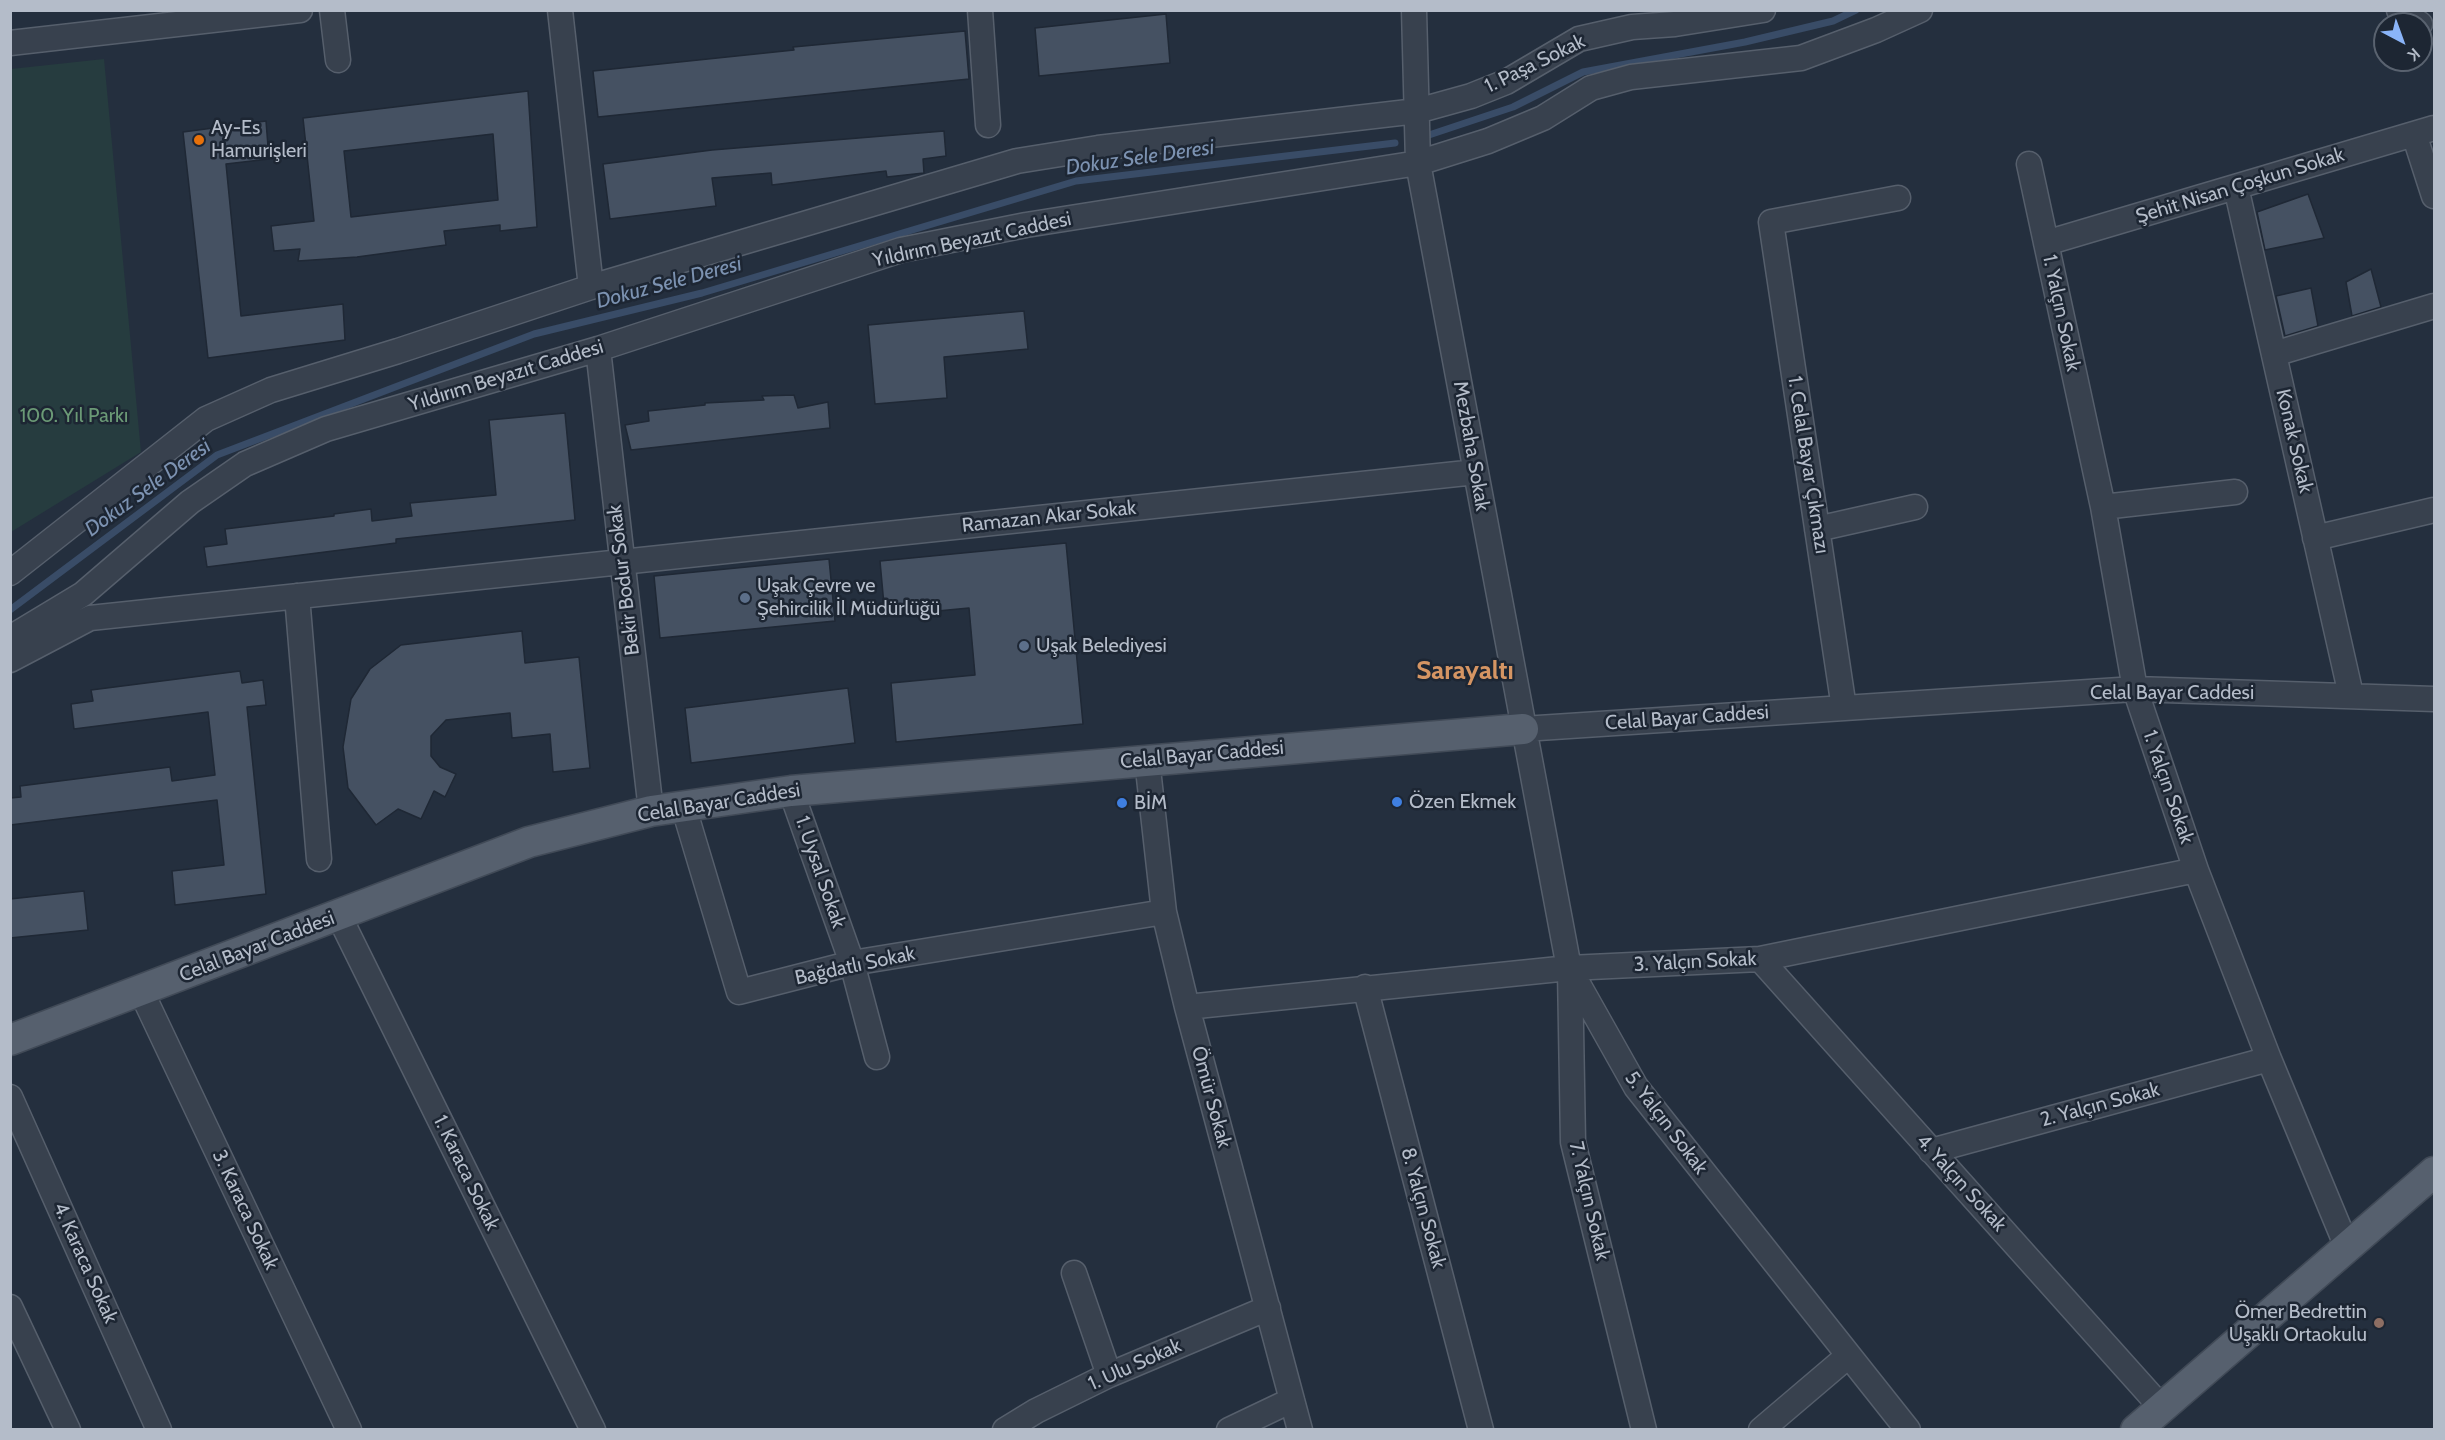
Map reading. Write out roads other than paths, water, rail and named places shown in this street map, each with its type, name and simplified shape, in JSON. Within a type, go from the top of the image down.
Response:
[{"type":"main road","name":"Celal Bayar Caddesi","points":[[10,1040],[529,842],[651,811],[791,791],[1523,729]]},
{"type":"main road","points":[[2136,1430],[2434,1172]]},
{"type":"street","points":[[10,43],[300,10]]},
{"type":"street","points":[[332,10],[338,60]]},
{"type":"street","points":[[560,10],[591,287]]},
{"type":"street","points":[[980,10],[988,125]]},
{"type":"street","name":"Mezbaha Sokak","points":[[1413,10],[1418,163],[1523,729]]},
{"type":"street","name":"1. Paşa Sokak","points":[[1417,111],[1471,96],[1506,82],[1579,39],[1632,27],[1675,24],[1763,10]]},
{"type":"street","name":"Yıldırım Beyazıt Caddesi","points":[[10,638],[83,594],[190,502],[244,464],[326,429],[598,349],[901,250],[1026,225],[1418,163],[1488,141],[1532,123],[1591,88],[1631,77],[1801,58],[1872,20],[1920,10]]},
{"type":"street","points":[[10,573],[206,419],[271,390],[591,287],[1017,161],[1098,148],[1417,111]]},
{"type":"street","points":[[2425,131],[2434,196]]},
{"type":"street","name":"Şehit Nisan Çoşkun Sokak","points":[[2046,243],[2425,131]]},
{"type":"street","name":"1. Yalçın Sokak","points":[[2029,164],[2103,507],[2135,689],[2196,870],[2269,1059],[2348,1247]]},
{"type":"street","name":"Konak Sokak","points":[[2236,187],[2351,695]]},
{"type":"street","name":"1. Celal Bayar Çıkmazı","points":[[1844,708],[1771,222],[1898,198]]},
{"type":"street","points":[[2274,354],[2434,306]]},
{"type":"street","name":"Bekir Bodur Sokak","points":[[598,349],[651,811]]},
{"type":"street","name":"Ramazan Akar Sokak","points":[[10,660],[90,618],[1476,472]]},
{"type":"street","points":[[2103,507],[2235,492]]},
{"type":"street","points":[[1817,529],[1915,507]]},
{"type":"street","points":[[2315,538],[2434,510]]},
{"type":"street","points":[[297,597],[319,859]]},
{"type":"street","name":"Celal Bayar Caddesi","points":[[1523,729],[2135,689],[2434,699]]},
{"type":"street","name":"5. Yalçın Sokak","points":[[1523,729],[1569,968],[1636,1087],[1908,1430]]},
{"type":"street","name":"Ömür Sokak","points":[[1147,760],[1164,912],[1187,1007],[1300,1430]]},
{"type":"street","name":"1. Uysal Sokak","points":[[791,791],[852,963],[877,1057]]},
{"type":"street","name":"Bağdatlı Sokak","points":[[683,805],[739,992],[852,963],[1164,912]]},
{"type":"street","name":"3. Yalçın Sokak","points":[[1187,1007],[1365,987],[1569,968],[1760,959],[2196,870]]},
{"type":"street","name":"1. Karaca Sokak","points":[[339,916],[586,1427]]},
{"type":"street","name":"4. Yalçın Sokak","points":[[1760,959],[2161,1407]]},
{"type":"street","name":"7. Yalçın Sokak","points":[[1569,968],[1573,1142],[1644,1430]]},
{"type":"street","name":"8. Yalçın Sokak","points":[[1365,987],[1481,1430]]},
{"type":"street","name":"3. Karaca Sokak","points":[[141,991],[349,1430]]},
{"type":"street","name":"2. Yalçın Sokak","points":[[1931,1151],[2269,1059]]},
{"type":"street","name":"4. Karaca Sokak","points":[[10,1097],[159,1430]]},
{"type":"street","points":[[1074,1273],[1109,1376]]},
{"type":"street","points":[[10,1307],[68,1430]]},
{"type":"street","name":"1. Ulu Sokak","points":[[1005,1430],[1041,1420],[1109,1376],[1268,1308]]},
{"type":"street","points":[[1761,1430],[1848,1356]]},
{"type":"street","points":[[1229,1430],[1292,1400]]},
{"type":"waterway","name":"Dokuz Sele Deresi","points":[[1429,135],[1513,107],[1583,72],[1745,42],[1833,21],[1856,10]]},
{"type":"waterway","name":"Dokuz Sele Deresi","points":[[10,610],[217,455],[534,334],[702,293],[1076,181],[1395,143]]},
{"type":"place","name":"Ay-Es Hamurişleri","points":[[199,140]]},
{"type":"place","name":"Uşak Çevre ve Şehircilik İl Müdürlüğü","points":[[745,598]]},
{"type":"place","name":"Uşak Belediyesi","points":[[1024,646]]},
{"type":"place","name":"Özen Ekmek","points":[[1397,802]]},
{"type":"place","name":"BİM","points":[[1122,803]]},
{"type":"place","name":"Ömer Bedrettin Uşaklı Ortaokulu","points":[[2379,1323]]},
{"type":"district","name":"Sarayaltı","points":[[1465,671]]},
{"type":"park label","name":"100. Yıl Parkı","points":[[74,416]]}]
